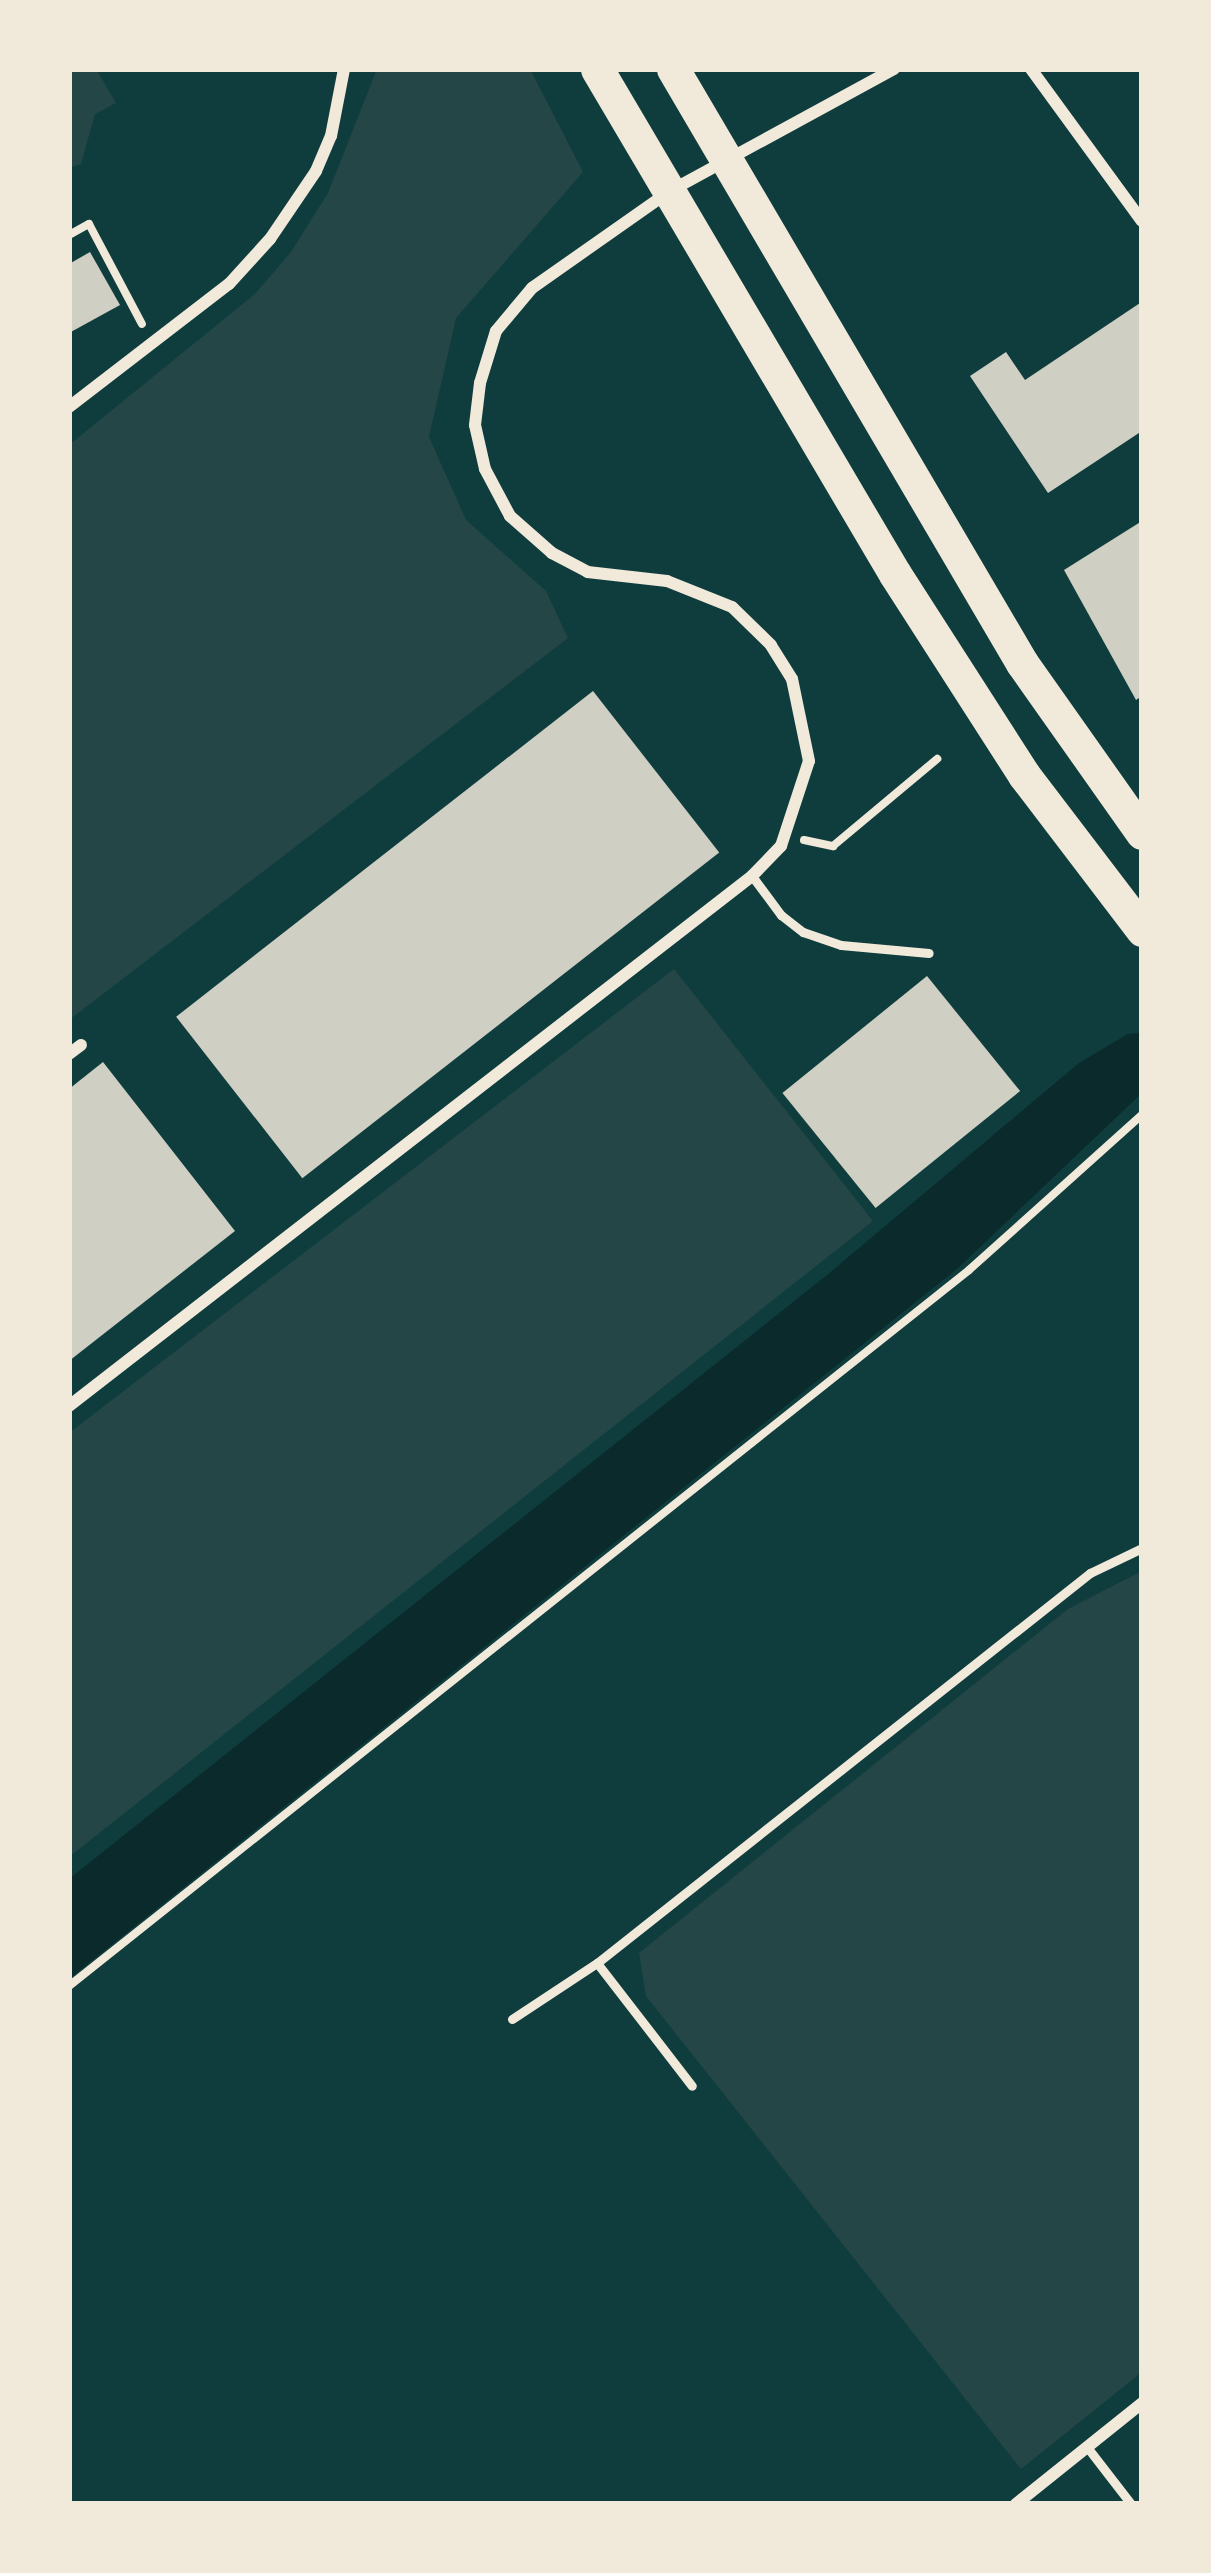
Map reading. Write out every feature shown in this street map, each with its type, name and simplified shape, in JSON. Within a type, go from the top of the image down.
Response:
[{"type":"highway","points":[[597,69],[907,594],[1024,775],[1142,930]]},
{"type":"highway","points":[[673,69],[1022,663],[1142,833]]},
{"type":"street","points":[[69,406],[229,284],[294,207],[331,136],[344,69]]},
{"type":"street","points":[[69,1406],[752,876],[785,836],[809,761],[792,679],[771,645],[732,608],[667,581],[588,572],[552,553],[510,516],[485,469],[476,425],[480,383],[496,331],[532,288],[724,158],[894,69]]},
{"type":"street","points":[[1030,69],[1142,221]]},
{"type":"street","points":[[1016,2504],[1142,2403]]},
{"type":"lane","points":[[752,876],[781,915],[802,932],[841,945],[929,953]]},
{"type":"lane","points":[[512,2019],[597,1963],[1090,1573],[1142,1548]]},
{"type":"lane","points":[[597,1963],[692,2086]]},
{"type":"lane","points":[[1087,2447],[1131,2504]]},
{"type":"path","points":[[69,235],[89,224],[154,342]]},
{"type":"path","points":[[785,836],[833,846],[937,759]]},
{"type":"path","points":[[69,1986],[968,1270],[1142,1115]]},
{"type":"shaded area","points":[[69,69],[96,69],[116,103],[95,114],[81,164],[69,168]]},
{"type":"shaded area","points":[[377,69],[530,69],[583,172],[456,318],[429,437],[466,520],[546,591],[568,638],[69,1020],[69,445],[255,294],[291,252],[328,193]]},
{"type":"shaded area","points":[[674,969],[873,1221],[69,1857],[69,1433]]},
{"type":"shaded area","points":[[1142,1033],[1142,1093],[957,1269],[69,1979],[69,1879],[827,1275],[1079,1063],[1128,1034]]},
{"type":"shaded area","points":[[1142,1571],[1142,2372],[1021,2469],[646,1996],[639,1953],[1068,1609]]},
{"type":"building","points":[[90,252],[120,305],[69,333],[69,264]]},
{"type":"building","points":[[1140,303],[1142,431],[1048,493],[970,376],[1006,352],[1025,380]]},
{"type":"building","points":[[1142,521],[1142,696],[1136,700],[1064,570]]},
{"type":"building","points":[[593,691],[719,853],[302,1178],[176,1017]]},
{"type":"building","points":[[927,976],[1020,1091],[876,1208],[782,1093]]},
{"type":"building","points":[[103,1062],[235,1231],[69,1361],[69,1089]]}]
